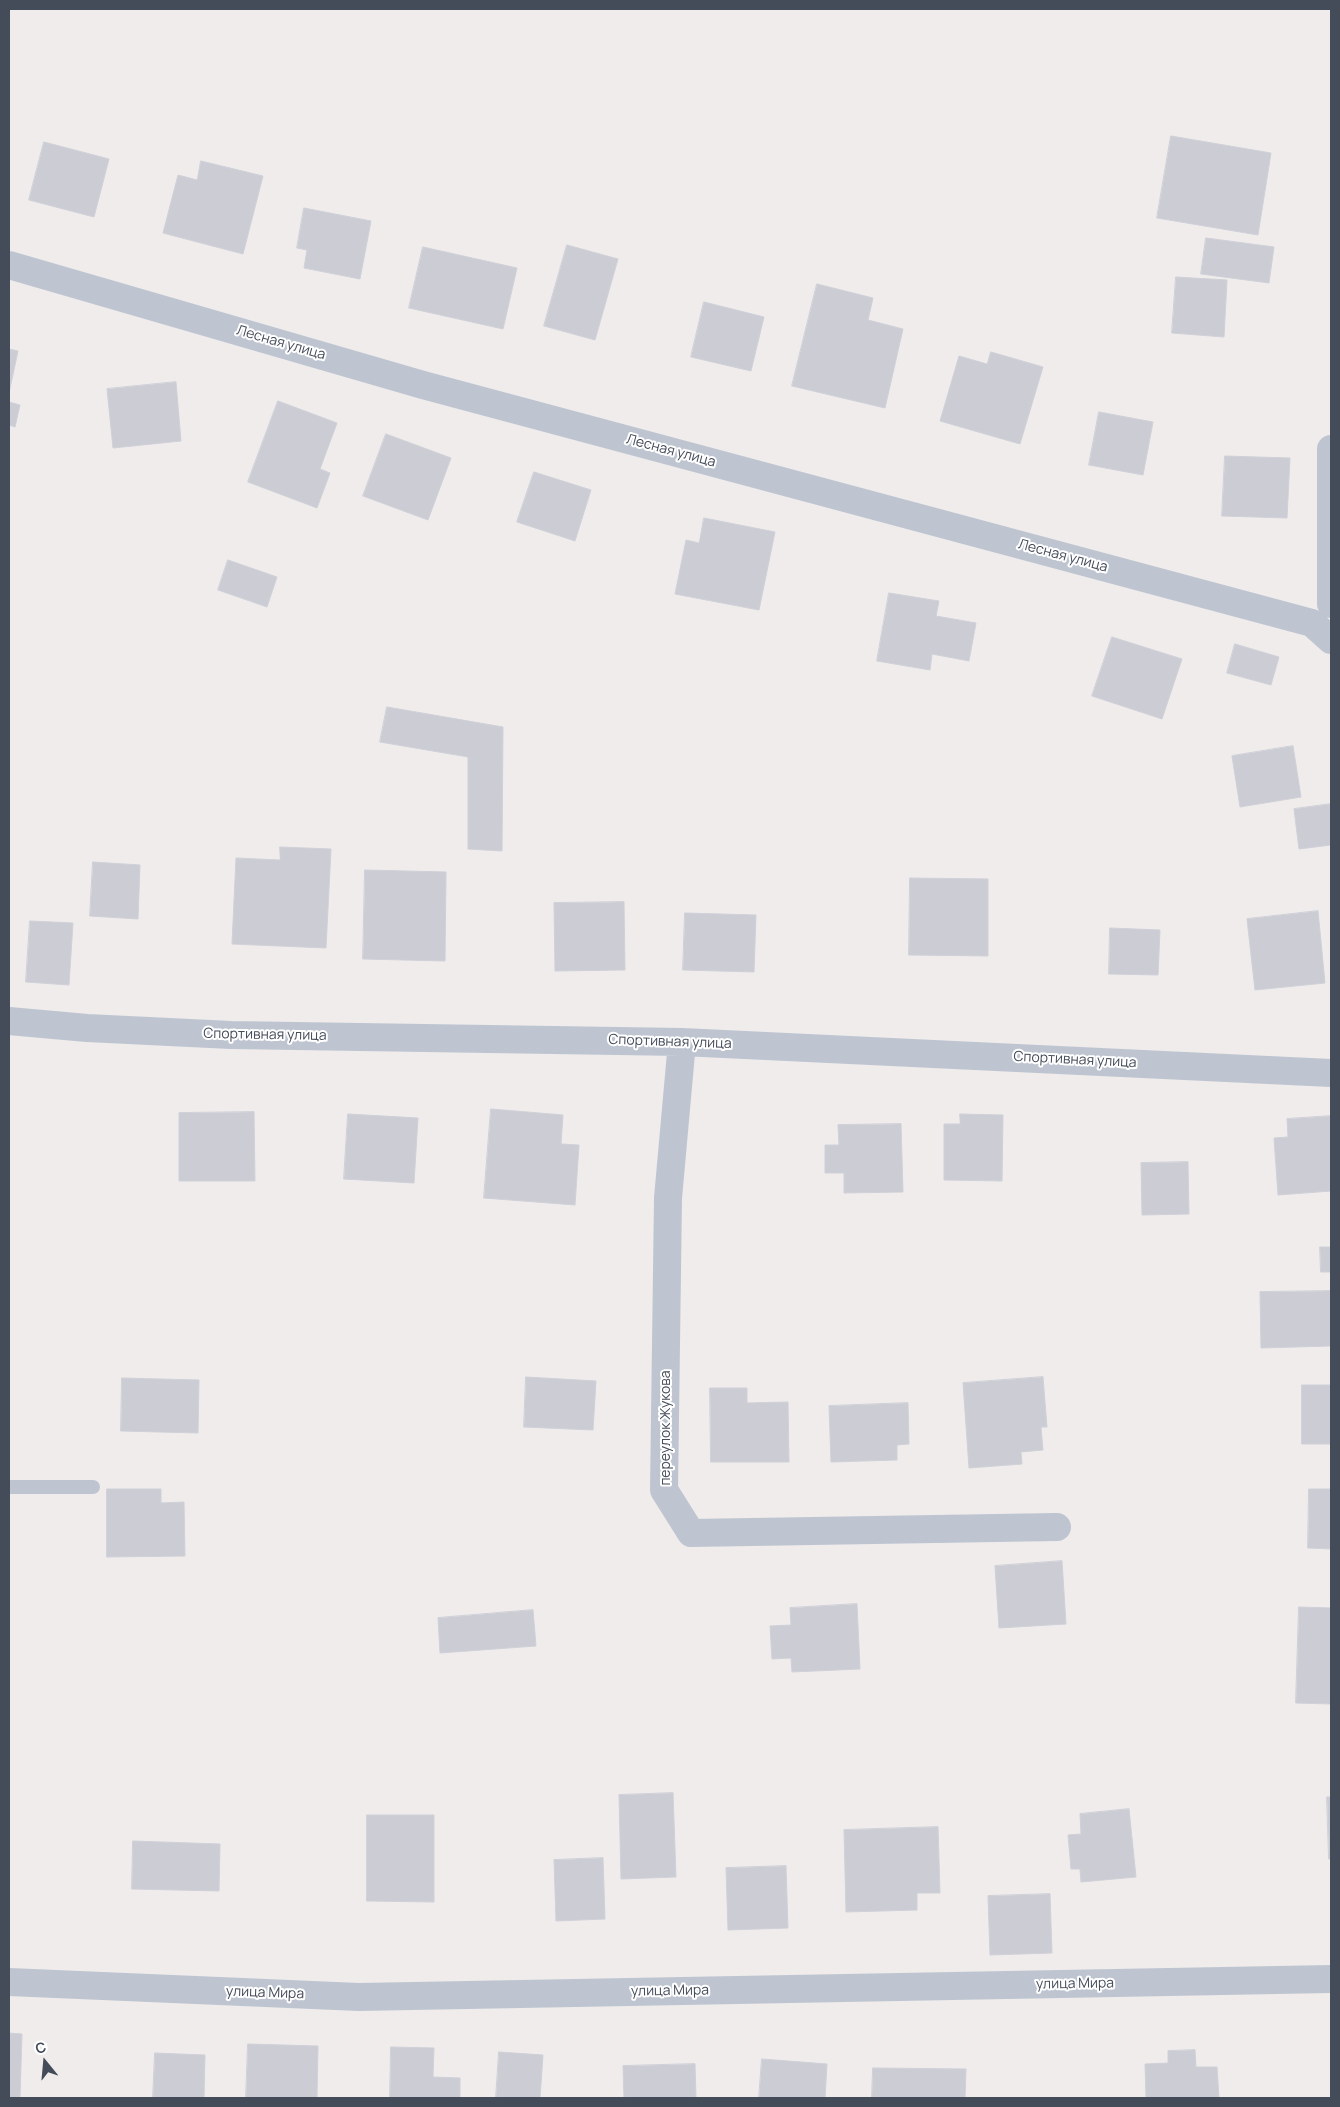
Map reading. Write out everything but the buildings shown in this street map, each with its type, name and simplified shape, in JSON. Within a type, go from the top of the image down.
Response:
[{"type":"street","name":"Лесная улица","points":[[9,265],[423,384],[1312,624],[1331,640]]},
{"type":"street","points":[[1331,450],[1331,604]]},
{"type":"street","name":"Спортивная улица","points":[[9,1021],[87,1028],[231,1035],[682,1042],[1331,1073]]},
{"type":"street","name":"переулок Жукова","points":[[682,1042],[668,1198],[664,1490],[691,1533],[1057,1527]]},
{"type":"street","name":"улица Мира","points":[[9,1982],[359,1997],[1331,1979]]},
{"type":"lane","points":[[9,1487],[93,1487]]}]
